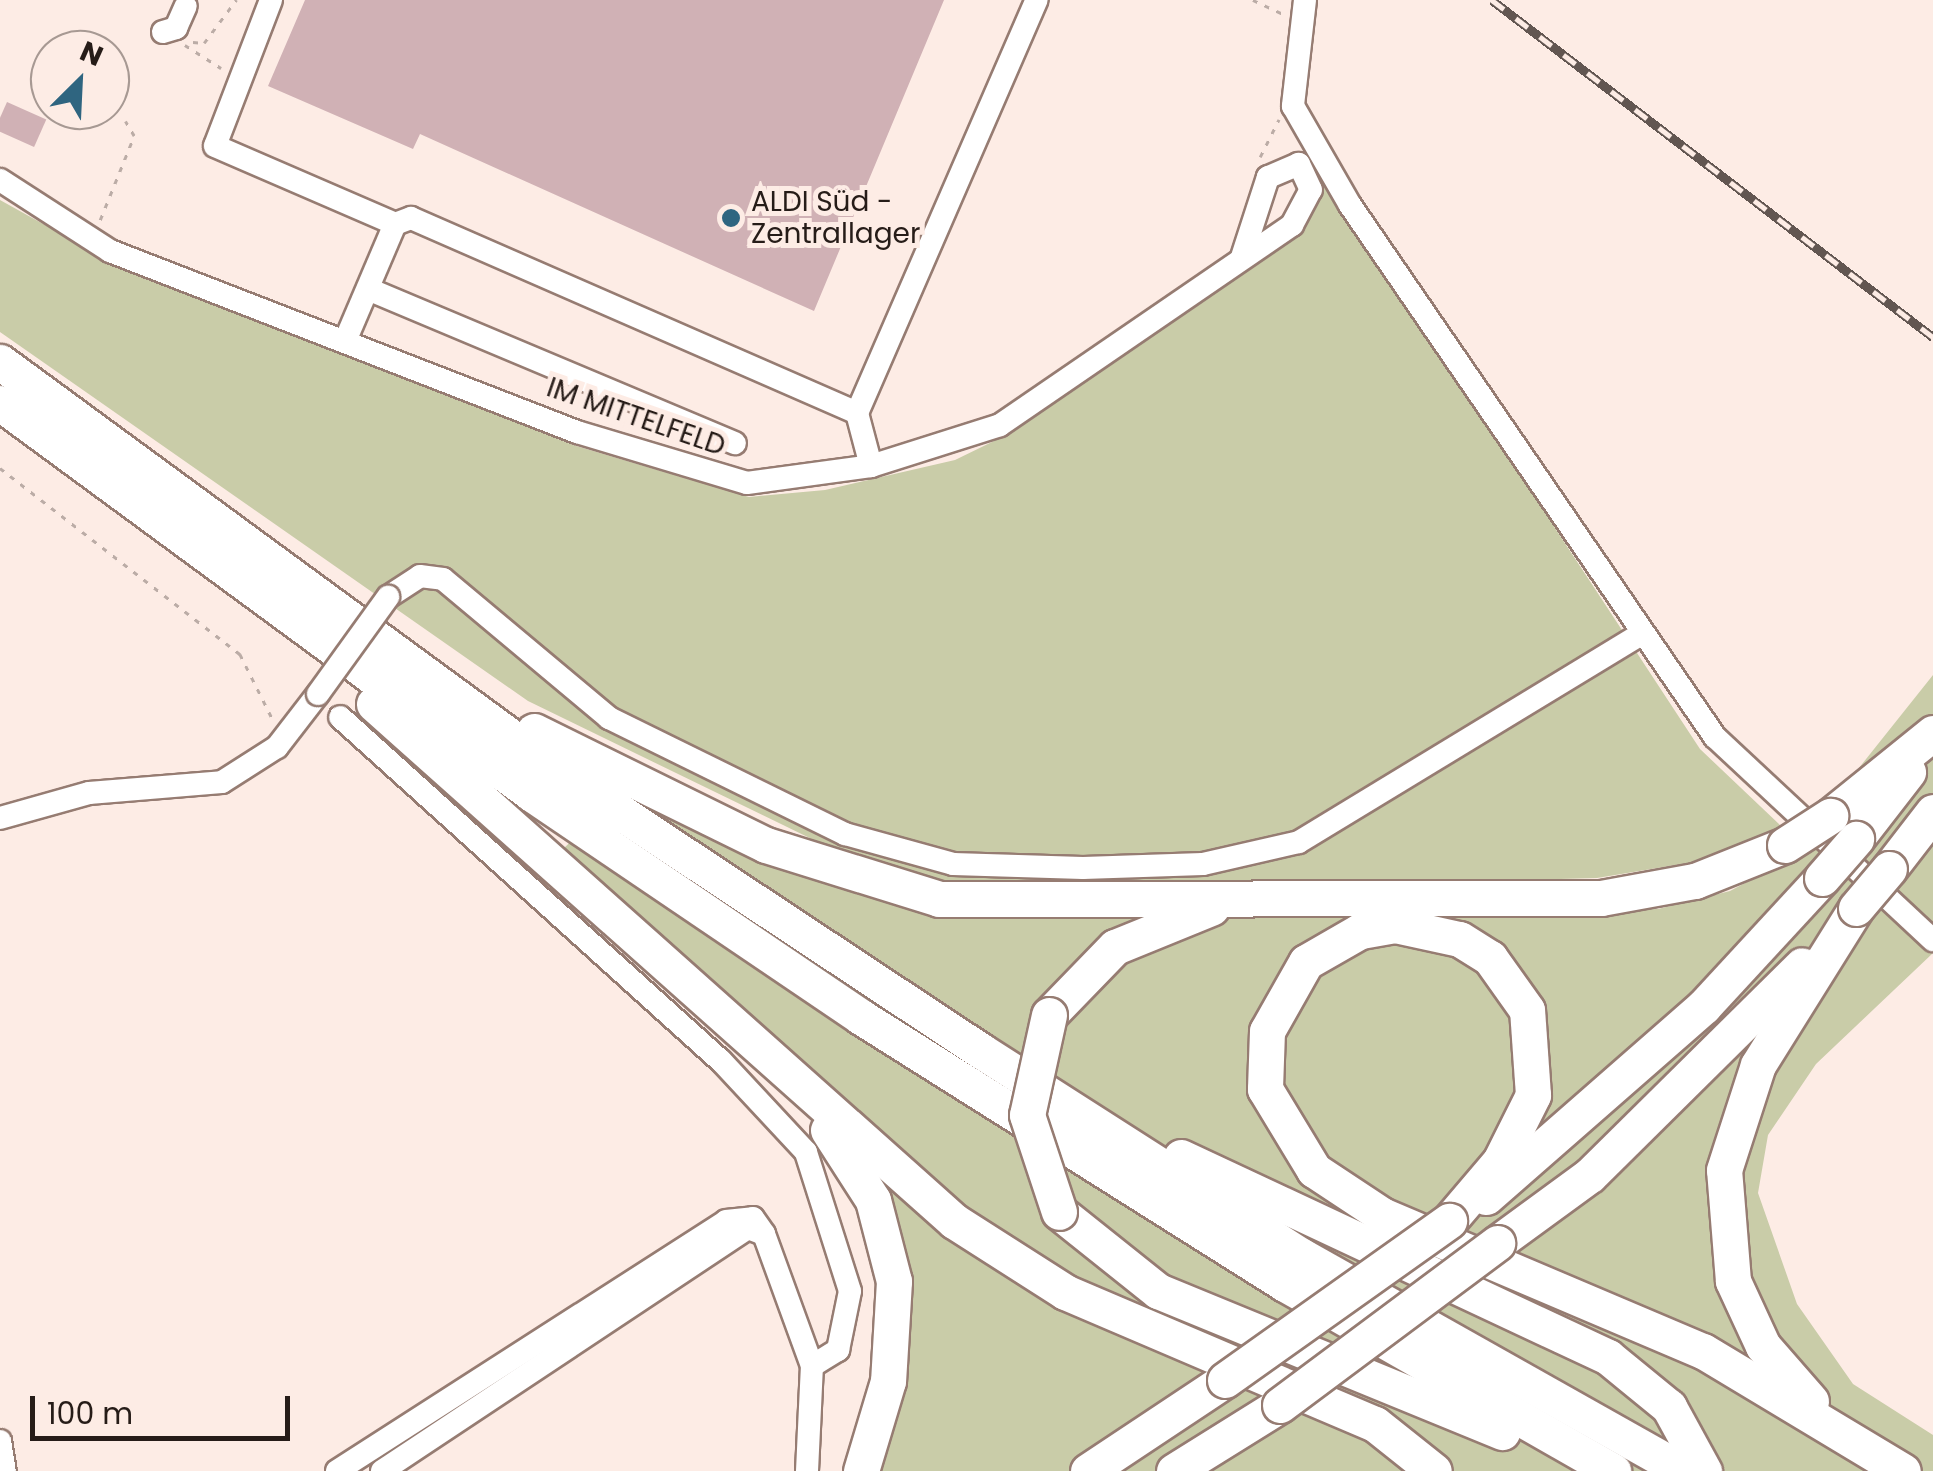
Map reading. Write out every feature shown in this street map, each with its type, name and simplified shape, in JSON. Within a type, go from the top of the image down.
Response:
[{"type":"highway","points":[[0,362],[552,767],[981,1052],[1302,1256],[1682,1471]]},
{"type":"highway","points":[[0,403],[236,580],[861,1017],[1285,1284],[1613,1471]]},
{"type":"highway","points":[[236,580],[790,1082],[1007,1259],[1123,1319],[1375,1424],[1434,1471]]},
{"type":"highway","points":[[407,658],[687,809],[898,892],[983,902],[1286,894],[1601,898],[1695,880],[1785,845],[1843,828]]},
{"type":"highway","points":[[1088,1471],[1225,1380],[1448,1221],[1612,1092],[1822,878],[1843,828],[1933,736]]},
{"type":"highway","points":[[1174,1471],[1280,1405],[1497,1243],[1632,1136],[1856,908],[1933,812]]},
{"type":"highway","points":[[1286,894],[1136,934],[1095,962],[1049,1015],[1027,1115],[1059,1212],[1158,1291],[1598,1471]]},
{"type":"highway","points":[[1856,908],[1743,1097],[1722,1203],[1746,1317],[1787,1377],[1858,1441]]},
{"type":"highway","points":[[1448,1221],[1500,1161],[1533,1095],[1527,1010],[1490,958],[1458,939],[1395,925],[1360,932],[1306,962],[1267,1031],[1265,1089],[1314,1170],[1382,1214],[1703,1351],[1903,1471]]},
{"type":"highway","points":[[981,1052],[1269,1204],[1577,1340],[1669,1407],[1704,1471]]},
{"type":"highway","points":[[790,1082],[855,1168],[886,1235],[894,1281],[888,1381],[862,1471]]},
{"type":"highway","points":[[1226,1471],[1280,1405]]},
{"type":"street","points":[[271,0],[215,146],[395,224],[411,218],[857,414]]},
{"type":"street","points":[[871,466],[857,414],[1037,0]]},
{"type":"street","points":[[165,32],[176,28],[186,6]]},
{"type":"street","points":[[1296,8],[1293,106],[1641,634],[1748,777],[1933,940]]},
{"type":"street","name":"IM MITTELFELD","points":[[0,180],[91,243],[689,471],[747,483],[871,466],[1000,425],[1292,225],[1311,190],[1299,164],[1268,176]]},
{"type":"street","points":[[1242,257],[1268,176]]},
{"type":"street","points":[[345,341],[395,224]]},
{"type":"street","points":[[368,289],[735,444]]},
{"type":"street","points":[[0,818],[89,792],[222,782],[277,747],[388,596],[420,576],[443,579],[609,718],[845,834],[953,864],[1203,864],[1300,842],[1641,634]]},
{"type":"street","points":[[340,717],[721,1061],[806,1152],[850,1291],[838,1350],[812,1366]]},
{"type":"street","points":[[338,1471],[726,1220],[753,1218],[764,1234],[812,1366],[807,1471]]},
{"type":"street","points":[[382,1471],[748,1228],[764,1234]]},
{"type":"street","points":[[0,1441],[5,1471]]},
{"type":"path","points":[[165,32],[204,43],[236,0]]},
{"type":"path","points":[[1253,0],[1296,8]]},
{"type":"path","points":[[165,32],[238,79]]},
{"type":"path","points":[[1268,176],[1257,163],[1293,106]]},
{"type":"path","points":[[91,243],[134,136],[130,129]]},
{"type":"path","points":[[0,468],[240,654],[270,702],[277,747]]},
{"type":"green space","points":[[1324,176],[1700,749],[1781,826],[1706,860],[1597,878],[1233,888],[900,882],[528,701],[0,332],[0,200],[108,260],[573,445],[749,497],[825,490],[955,460],[994,441],[1289,240],[1306,224]]},
{"type":"green space","points":[[1933,675],[1933,923],[1923,918],[1933,953],[1816,1064],[1768,1135],[1758,1193],[1797,1304],[1853,1384],[1933,1435],[1933,1471],[872,1471],[892,1387],[859,1158],[561,851],[620,794],[778,866],[885,901],[978,915],[1658,909],[1730,891],[1784,862]]},
{"type":"building","name":"ALDI Süd - Zentrallager","points":[[305,0],[944,0],[814,311],[420,134],[413,149],[268,86]]},
{"type":"building","points":[[7,102],[30,112],[30,130],[42,130],[34,147],[0,132],[0,118]]},
{"type":"railway","points":[[1492,0],[1933,337]]},
{"type":"place","name":"ALDI Süd - Zentrallager","points":[[731,218]]}]
